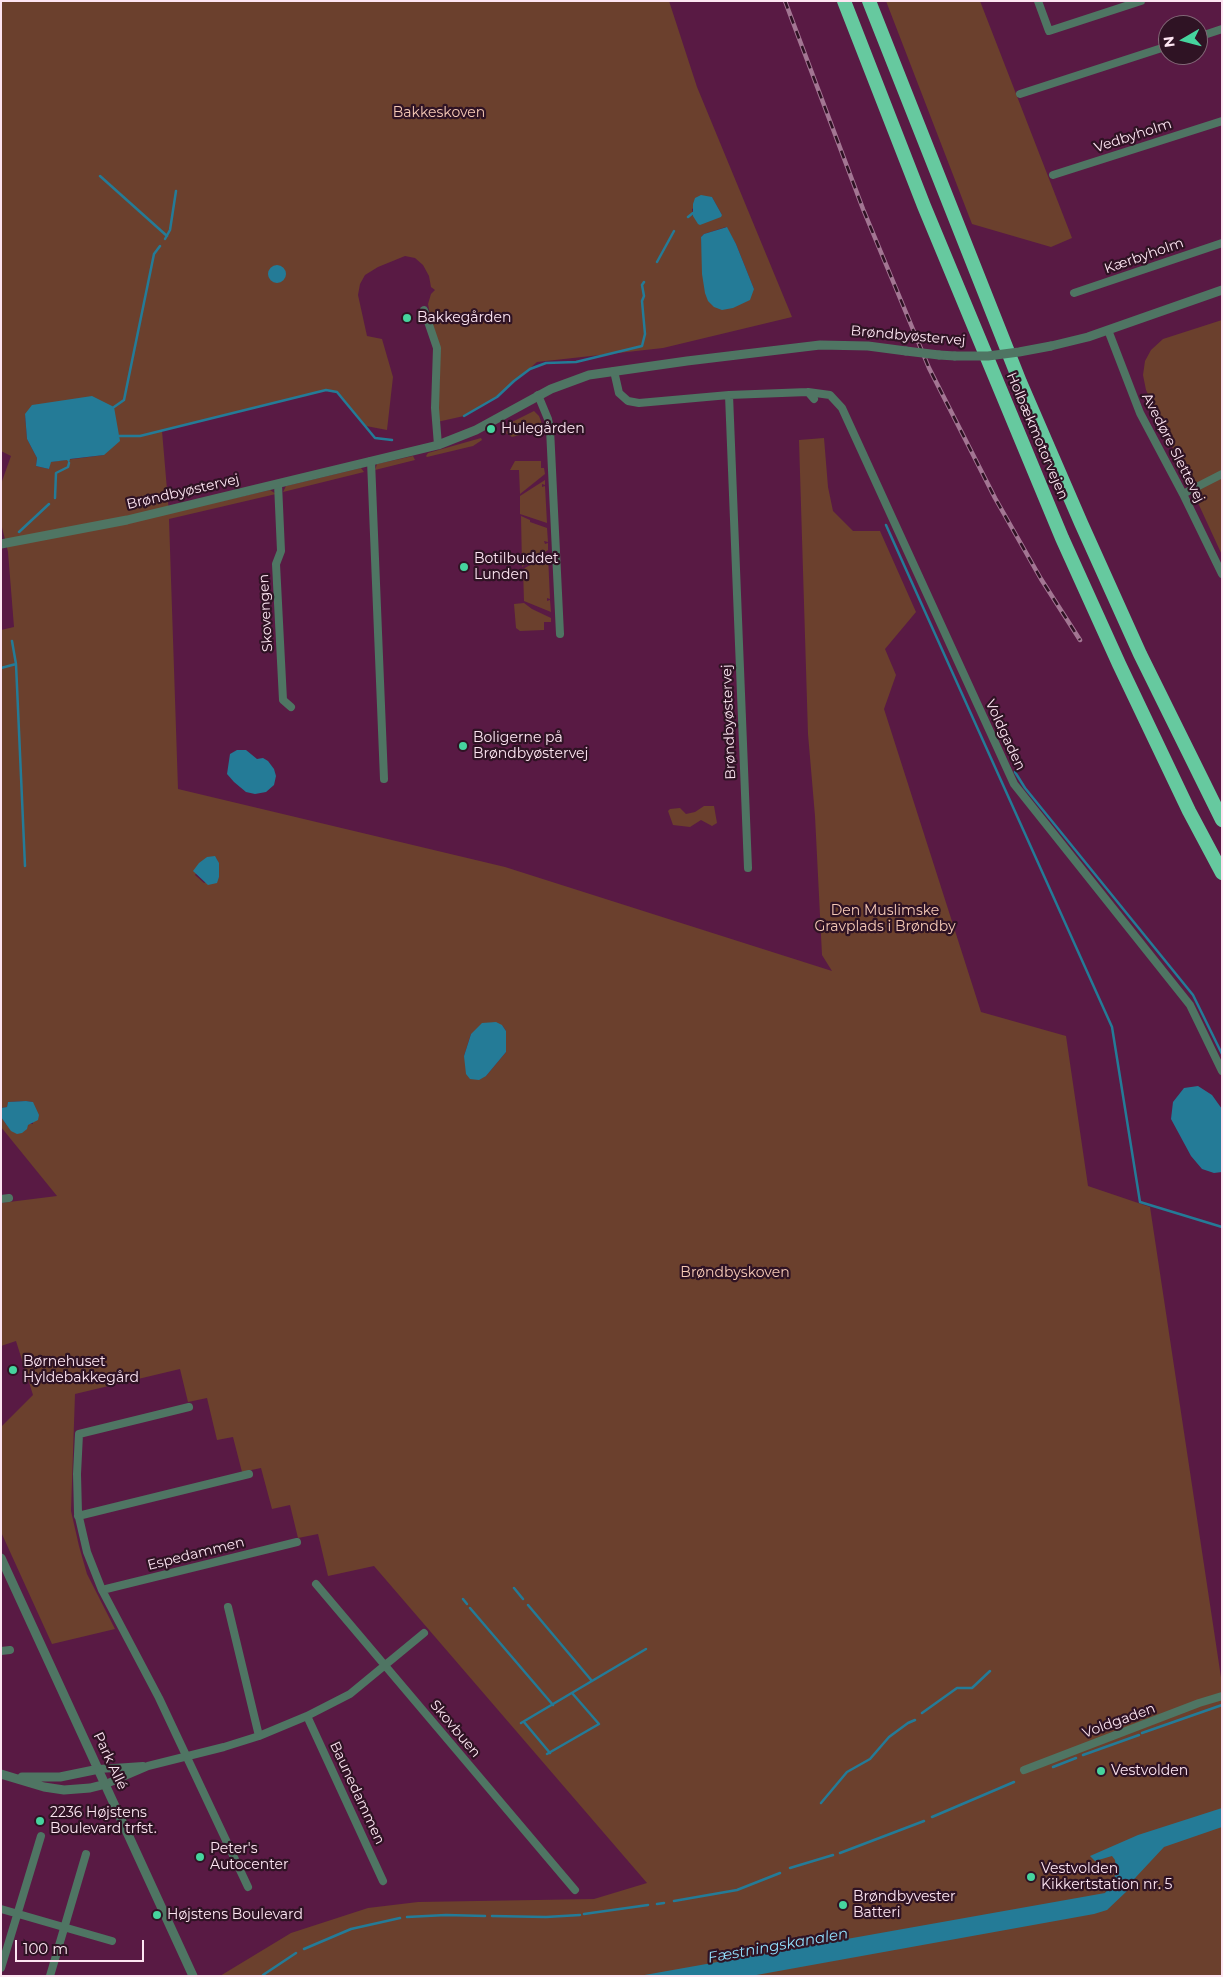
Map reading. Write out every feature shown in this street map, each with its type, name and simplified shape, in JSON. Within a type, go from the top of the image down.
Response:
[{"type":"highway","name":"Holbækmotorvejen","points":[[844,1],[932,224],[1062,538],[1168,768],[1222,873]]},
{"type":"highway","name":"Holbækmotorvejen","points":[[869,1],[1020,382],[1140,654],[1222,820]]},
{"type":"street","points":[[1038,1],[1049,32],[1125,4],[1141,1]]},
{"type":"street","points":[[1208,34],[1222,29]]},
{"type":"street","points":[[1020,94],[1158,49]]},
{"type":"street","name":"Vedbyholm","points":[[1052,175],[1222,121]]},
{"type":"street","name":"Kærbyholm","points":[[1074,293],[1222,243]]},
{"type":"street","name":"Brøndbyøstervej","points":[[1,544],[127,520],[438,445],[476,430],[538,395],[589,376],[820,345],[868,346],[955,356],[988,356],[1020,352],[1051,346],[1108,330],[1222,290]]},
{"type":"street","points":[[424,310],[437,348],[435,408],[438,445]]},
{"type":"street","name":"Avedøre Slettevej","points":[[1108,330],[1140,413],[1184,494],[1222,574]]},
{"type":"street","points":[[614,372],[619,393],[631,402],[646,403],[729,395],[808,392],[814,399]]},
{"type":"street","name":"Voldgaden","points":[[808,392],[830,396],[842,408],[1014,784],[1190,1005],[1222,1071]]},
{"type":"street","points":[[538,395],[550,429],[560,634]]},
{"type":"street","name":"Brøndbyøstervej","points":[[729,395],[748,868]]},
{"type":"street","points":[[371,461],[384,779]]},
{"type":"street","points":[[1184,494],[1222,474]]},
{"type":"street","name":"Skovengen","points":[[278,484],[281,551],[276,564],[283,700],[291,707]]},
{"type":"street","points":[[189,1407],[79,1434],[77,1474],[78,1516],[87,1552],[102,1590],[160,1698],[185,1756],[248,1887]]},
{"type":"street","points":[[78,1516],[249,1474]]},
{"type":"street","name":"Espedammen","points":[[102,1590],[296,1542]]},
{"type":"street","name":"Park Allé","points":[[1,1558],[193,1976]]},
{"type":"street","name":"Skovbuen","points":[[316,1584],[575,1890]]},
{"type":"street","points":[[228,1607],[259,1736]]},
{"type":"street","points":[[1,1774],[44,1787],[64,1790],[90,1788],[106,1784],[148,1766],[259,1736],[307,1716],[350,1694],[424,1633]]},
{"type":"street","points":[[1,1651],[10,1650]]},
{"type":"street","name":"Voldgaden","points":[[1024,1770],[1222,1696]]},
{"type":"street","name":"Baunedammen","points":[[307,1716],[383,1881]]},
{"type":"street","points":[[12,1777],[60,1777],[99,1769],[148,1766]]},
{"type":"street","points":[[1,1968],[41,1836]]},
{"type":"street","points":[[50,1976],[86,1854]]},
{"type":"street","points":[[1,1909],[112,1941]]},
{"type":"green space","name":"Brøndbyskoven","points":[[1,1],[669,1],[697,87],[792,317],[663,348],[537,362],[497,397],[472,412],[464,416],[437,422],[440,370],[428,304],[431,294],[435,290],[431,287],[429,276],[423,265],[415,258],[405,256],[378,267],[365,275],[360,284],[358,295],[367,336],[382,339],[393,377],[387,430],[366,426],[338,392],[326,390],[162,431],[169,513],[270,490],[276,494],[169,519],[178,789],[505,867],[832,971],[822,955],[815,816],[808,734],[799,440],[824,438],[828,487],[833,511],[853,531],[880,531],[916,612],[885,649],[896,675],[884,709],[981,1012],[1066,1036],[1088,1186],[1150,1207],[1222,1684],[1222,1976],[220,1976],[291,1933],[368,1908],[418,1902],[594,1899],[647,1883],[374,1566],[328,1576],[318,1534],[298,1538],[290,1505],[272,1509],[261,1468],[242,1472],[233,1437],[217,1440],[207,1398],[188,1402],[180,1369],[75,1394],[71,1511],[87,1574],[115,1629],[52,1644],[1,1532],[1,1427],[33,1395],[16,1341],[1,1346],[1,1203],[57,1196],[1,1127],[1,1117],[6,1124],[33,1124],[33,1102],[8,1102],[7,1107],[1,1108],[1,630],[14,627],[8,552],[1,523],[1,484],[11,456],[1,451]],"holes":[[[712,197],[722,215],[693,216],[692,209]],[[726,227],[736,244],[754,289],[702,251],[701,237],[704,234]],[[25,414],[104,455],[50,462],[49,469],[36,466],[37,458],[27,439]],[[207,857],[217,859],[219,877],[204,883],[195,875]],[[502,1025],[506,1031],[506,1052],[486,1076],[464,1056],[471,1034]]]},
{"type":"green space","points":[[886,1],[980,1],[1072,238],[1051,247],[972,224]]},
{"type":"green space","points":[[1222,320],[1222,555],[1146,390],[1143,375],[1145,361],[1151,350],[1163,339]]},
{"type":"green space","points":[[534,411],[539,416],[544,429],[512,437],[506,433],[512,422]]},
{"type":"green space","points":[[481,438],[482,440],[473,446],[426,456],[428,453]]},
{"type":"green space","points":[[413,456],[415,460],[375,470],[377,464]]},
{"type":"green space","points":[[515,461],[541,461],[541,468],[544,468],[545,474],[520,494],[519,470],[510,470]]},
{"type":"green space","points":[[361,468],[364,472],[283,492],[286,486]]},
{"type":"green space","points":[[545,480],[545,485],[542,484],[542,487],[545,486],[547,523],[520,514],[520,496]]},
{"type":"green space","points":[[521,516],[530,520],[530,522],[547,528],[548,542],[544,541],[545,544],[548,543],[548,550],[541,555],[539,553],[538,556],[522,567]]},
{"type":"green space","points":[[548,555],[550,599],[547,598],[547,601],[550,600],[551,612],[524,601],[523,569]]},
{"type":"green space","points":[[524,603],[551,618],[551,622],[544,622],[544,630],[520,631],[516,628],[514,604]]},
{"type":"green space","points":[[704,806],[714,806],[717,823],[712,826],[701,820],[690,827],[673,825],[668,811],[670,809],[680,808],[686,814],[695,812]]},
{"type":"water","points":[[701,195],[712,197],[722,215],[700,225],[693,216],[693,204],[695,198]]},
{"type":"water","points":[[727,227],[754,289],[750,300],[733,308],[722,310],[714,307],[708,301],[705,293],[702,274],[701,237],[704,234]]},
{"type":"water","points":[[277,265],[283,268],[286,274],[283,280],[277,283],[271,280],[268,274],[271,268]]},
{"type":"water","points":[[92,396],[114,407],[120,441],[104,455],[70,459],[69,463],[67,460],[51,462],[49,469],[36,466],[37,458],[27,439],[25,414],[32,405]]},
{"type":"water","points":[[237,750],[246,750],[257,759],[263,758],[274,769],[276,776],[274,785],[266,792],[255,794],[246,792],[227,774],[230,754]]},
{"type":"water","points":[[215,856],[219,863],[219,877],[217,883],[208,885],[193,871],[207,857]]},
{"type":"water","points":[[496,1022],[502,1025],[506,1031],[506,1052],[486,1076],[479,1080],[470,1079],[466,1074],[464,1056],[471,1034],[482,1023]]},
{"type":"water","points":[[1198,1086],[1212,1095],[1222,1109],[1222,1172],[1214,1173],[1202,1169],[1191,1156],[1171,1119],[1173,1102],[1184,1088]]},
{"type":"water","points":[[8,1102],[33,1102],[39,1115],[38,1120],[28,1125],[27,1129],[22,1133],[17,1134],[11,1131],[1,1117],[1,1108],[7,1107]]},
{"type":"water","points":[[1222,1808],[1222,1827],[1164,1847],[1136,1877],[1127,1891],[1107,1910],[1094,1914],[751,1976],[639,1976],[1105,1893],[1114,1880],[1115,1860],[1112,1856],[1095,1861],[1090,1856],[1138,1835]]},
{"type":"waterway","points":[[100,176],[167,236]]},
{"type":"waterway","points":[[165,239],[170,230],[176,191]]},
{"type":"waterway","points":[[688,217],[693,213]]},
{"type":"waterway","points":[[657,262],[674,231]]},
{"type":"waterway","points":[[114,407],[124,400],[154,254],[160,246]]},
{"type":"waterway","points":[[464,416],[497,397],[530,369],[546,363],[576,362],[642,346],[645,334],[642,301],[644,296],[642,285],[644,282]]},
{"type":"waterway","points":[[119,436],[140,436],[326,390],[337,392],[375,438],[392,440]]},
{"type":"waterway","points":[[55,498],[56,473],[68,467],[69,463]]},
{"type":"waterway","points":[[19,532],[49,504]]},
{"type":"waterway","points":[[886,525],[1112,1027],[1140,1202],[1222,1227]]},
{"type":"waterway","points":[[12,641],[16,664],[25,866]]},
{"type":"waterway","points":[[1,668],[16,664]]},
{"type":"waterway","points":[[1015,772],[1025,788],[1193,995],[1222,1054]]},
{"type":"waterway","points":[[514,1588],[523,1599]]},
{"type":"waterway","points":[[463,1599],[467,1604]]},
{"type":"waterway","points":[[528,1605],[592,1681]]},
{"type":"waterway","points":[[470,1608],[553,1705]]},
{"type":"waterway","points":[[521,1723],[646,1649]]},
{"type":"waterway","points":[[922,1713],[957,1688],[972,1688],[990,1671]]},
{"type":"waterway","points":[[547,1754],[599,1724],[572,1693]]},
{"type":"waterway","points":[[1142,1733],[1222,1705]]},
{"type":"waterway","points":[[821,1803],[847,1772],[870,1759],[889,1737],[915,1720]]},
{"type":"waterway","points":[[524,1722],[550,1753]]},
{"type":"waterway","points":[[1083,1755],[1139,1735]]},
{"type":"waterway","points":[[1053,1767],[1076,1758]]},
{"type":"waterway","points":[[932,1817],[1014,1782]]},
{"type":"waterway","points":[[840,1853],[924,1821]]},
{"type":"waterway","points":[[790,1868],[833,1855]]},
{"type":"waterway","points":[[674,1901],[737,1890],[780,1873]]},
{"type":"waterway","points":[[657,1904],[664,1903]]},
{"type":"waterway","points":[[584,1914],[648,1905]]},
{"type":"waterway","points":[[492,1916],[546,1917],[580,1915]]},
{"type":"waterway","points":[[407,1917],[485,1916]]},
{"type":"waterway","points":[[304,1949],[351,1929],[400,1918]]},
{"type":"waterway","points":[[263,1975],[296,1953]]},
{"type":"railway","points":[[785,1],[863,209],[929,368],[995,498],[1041,579],[1080,640]]},
{"type":"place","name":"Bakkegården","points":[[407,318]]},
{"type":"place","name":"Hulegården","points":[[491,429]]},
{"type":"place","name":"Botilbuddet Lunden","points":[[464,567]]},
{"type":"place","name":"Boligerne på Brøndbyøstervej","points":[[463,746]]},
{"type":"place","name":"Børnehuset Hyldebakkegård","points":[[13,1370]]},
{"type":"place","name":"Vestvolden","points":[[1101,1771]]},
{"type":"place","name":"2236 Højstens Boulevard trfst.","points":[[40,1821]]},
{"type":"place","name":"Peter's Autocenter","points":[[200,1857]]},
{"type":"place","name":"Vestvolden Kikkertstation nr. 5","points":[[1031,1877]]},
{"type":"place","name":"Brøndbyvester Batteri","points":[[843,1905]]},
{"type":"place","name":"Højstens Boulevard","points":[[157,1915]]},
{"type":"park label","name":"Bakkeskoven","points":[[439,113]]},
{"type":"park label","name":"Den Muslimske Gravplads i Brøndby","points":[[885,920]]},
{"type":"water label","name":"Fæstningskanalen","points":[[778,1946]]}]
